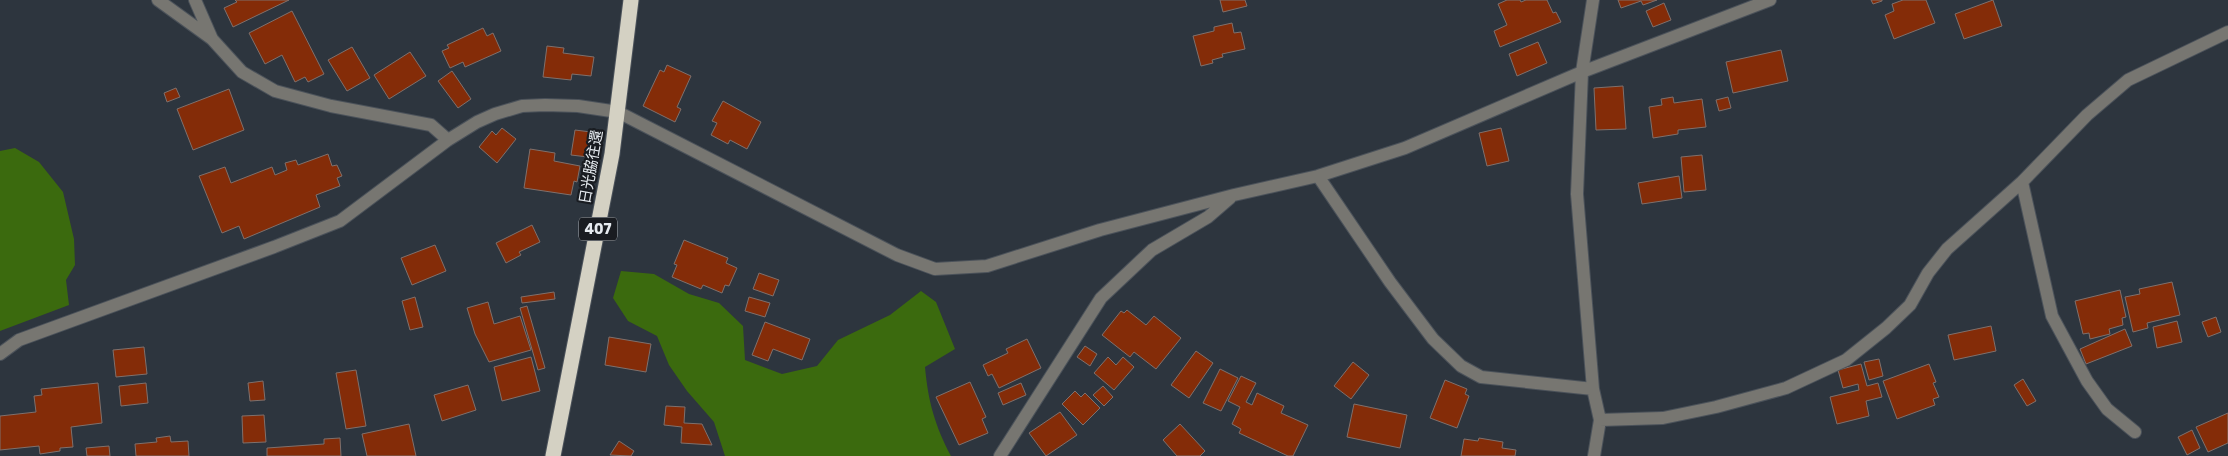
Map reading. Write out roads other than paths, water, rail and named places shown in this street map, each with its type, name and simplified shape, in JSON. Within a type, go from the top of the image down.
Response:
[{"type":"highway","name":"日光脇往還","points":[[553,456],[612,154],[631,0]]},
{"type":"street","points":[[158,0],[212,39],[242,72],[275,91],[331,106],[430,125],[448,140]]},
{"type":"street","points":[[195,0],[212,39]]},
{"type":"street","points":[[1593,0],[1582,72],[1577,194],[1594,389],[1600,420],[1594,456]]},
{"type":"street","points":[[0,354],[18,340],[274,247],[340,221],[448,140],[477,122],[522,106],[578,106],[618,112],[898,255],[935,269],[987,266],[1100,230],[1234,195],[1318,176],[1405,148],[1582,72],[1770,0]]},
{"type":"street","points":[[1600,420],[1663,418],[1716,407],[1786,388],[1846,360],[1886,328],[1910,305],[1928,273],[1947,248],[2022,182],[2087,115],[2128,80],[2228,32]]},
{"type":"street","points":[[1318,176],[1390,282],[1433,339],[1461,366],[1481,377],[1594,389]]},
{"type":"street","points":[[2022,182],[2052,316],[2092,388],[2107,409],[2135,432]]},
{"type":"street","points":[[1000,456],[1101,298],[1152,250],[1208,217],[1234,195]]}]
